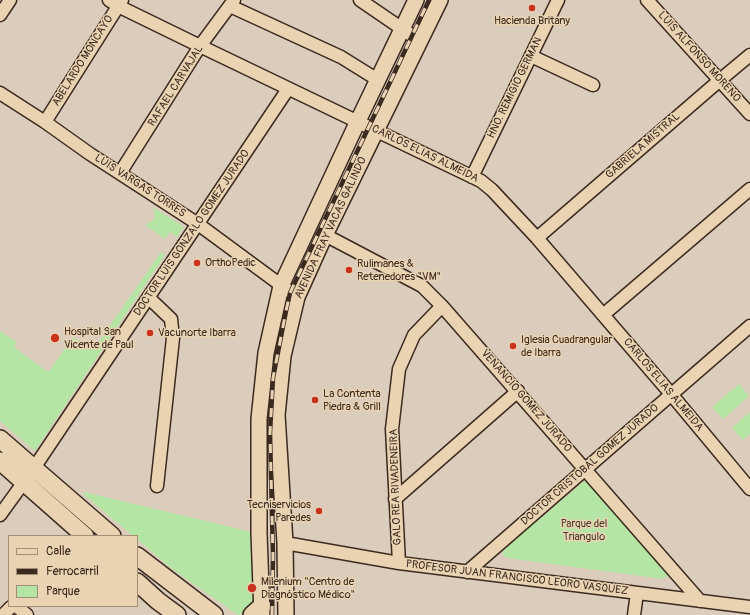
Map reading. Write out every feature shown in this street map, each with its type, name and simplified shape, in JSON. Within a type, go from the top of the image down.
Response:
[{"type":"highway","points":[[0,439],[111,535]]},
{"type":"highway","points":[[0,461],[84,535]]},
{"type":"highway","points":[[138,557],[214,615]]},
{"type":"highway","points":[[138,583],[158,601],[177,615]]},
{"type":"main road","name":"AVENIDA FRAY VACAS GALINDO","points":[[259,612],[260,419],[266,353],[282,286],[416,0]]},
{"type":"main road","name":"AVENIDA FRAY VACAS GALINDO","points":[[286,615],[285,543],[277,416],[283,356],[297,297],[325,235],[440,0]]},
{"type":"street","points":[[0,14],[10,0]]},
{"type":"street","points":[[360,0],[420,41]]},
{"type":"street","name":"HNO. REMIGIO GERMAN","points":[[472,177],[558,0]]},
{"type":"street","name":"LUIS ALFONSO MORENO","points":[[647,0],[750,114]]},
{"type":"street","name":"CARLOS ELIAS ALMEIDA","points":[[116,2],[200,46],[472,177],[492,190],[537,238],[671,394],[750,489]]},
{"type":"street","name":"ABELARDO MONCAYO","points":[[45,122],[116,2]]},
{"type":"street","points":[[232,3],[342,57],[378,80]]},
{"type":"street","name":"RAFAEL CARVAJAL","points":[[120,174],[200,46],[232,3]]},
{"type":"street","points":[[531,56],[593,85]]},
{"type":"street","name":"GABRIELA MISTRAL","points":[[537,238],[720,80],[750,56]]},
{"type":"street","name":"DOCTOR LUIS GONZALO GOMEZ JURADO","points":[[0,515],[34,468],[149,298],[288,89]]},
{"type":"street","name":"LUIS VARGAS TORRES","points":[[0,93],[120,174],[198,224],[297,297]]},
{"type":"street","points":[[603,315],[750,189]]},
{"type":"street","name":"VENANCIO GOMEZ JURADO","points":[[325,235],[422,286],[442,306],[518,392],[700,601]]},
{"type":"street","points":[[149,298],[171,319],[172,338],[157,486]]},
{"type":"street","name":"GALO REA RIVADENEIRA","points":[[399,563],[392,429],[400,369],[414,335],[442,306]]},
{"type":"street","name":"DOCTOR CRISTOBAL GOMEZ JURADO","points":[[467,572],[750,326]]},
{"type":"street","points":[[395,499],[518,392]]},
{"type":"street","name":"PROFESOR JUAN FRANCISCO LEORO VASQUEZ","points":[[285,543],[399,563],[750,607]]},
{"type":"street","points":[[634,615],[637,593]]},
{"type":"street","points":[[3,615],[10,607]]},
{"type":"street","points":[[16,607],[27,615]]},
{"type":"green space","points":[[153,207],[184,227],[177,237],[170,232],[165,239],[145,225],[154,219],[155,214]]},
{"type":"green space","points":[[161,252],[165,255],[35,451],[0,421],[0,331],[17,342],[14,347],[45,370],[49,371],[73,337],[93,350]]},
{"type":"green space","points":[[739,384],[749,396],[723,419],[712,407]]},
{"type":"green space","points":[[750,412],[750,433],[743,440],[732,428]]},
{"type":"green space","name":"Parque del Triangulo","points":[[588,481],[668,572],[668,576],[663,579],[507,558],[503,555],[503,550],[583,482]]},
{"type":"green space","points":[[84,492],[252,532],[255,604],[248,611],[238,615],[172,569],[138,540],[138,535],[132,535],[83,494]]},
{"type":"railway","points":[[272,615],[273,556],[270,433],[273,378],[290,293],[429,0]]},
{"type":"place","name":"Hacienda Britany","points":[[532,8]]},
{"type":"place","name":"OrthoPedic","points":[[197,263]]},
{"type":"place","name":"Rulimanes & Retenedores \"VM\"","points":[[349,270]]},
{"type":"place","name":"Vacunorte Ibarra","points":[[150,333]]},
{"type":"place","name":"Hospital San Vicente de Paul","points":[[55,338]]},
{"type":"place","name":"Iglesia Cuadrangular de Ibarra","points":[[513,346]]},
{"type":"place","name":"La Contenta Piedra & Grill","points":[[315,400]]},
{"type":"place","name":"Tecniservicios Paredes","points":[[319,511]]},
{"type":"place","name":"Milenium \"Centro de Diagnóstico Médico\"","points":[[252,588]]}]
